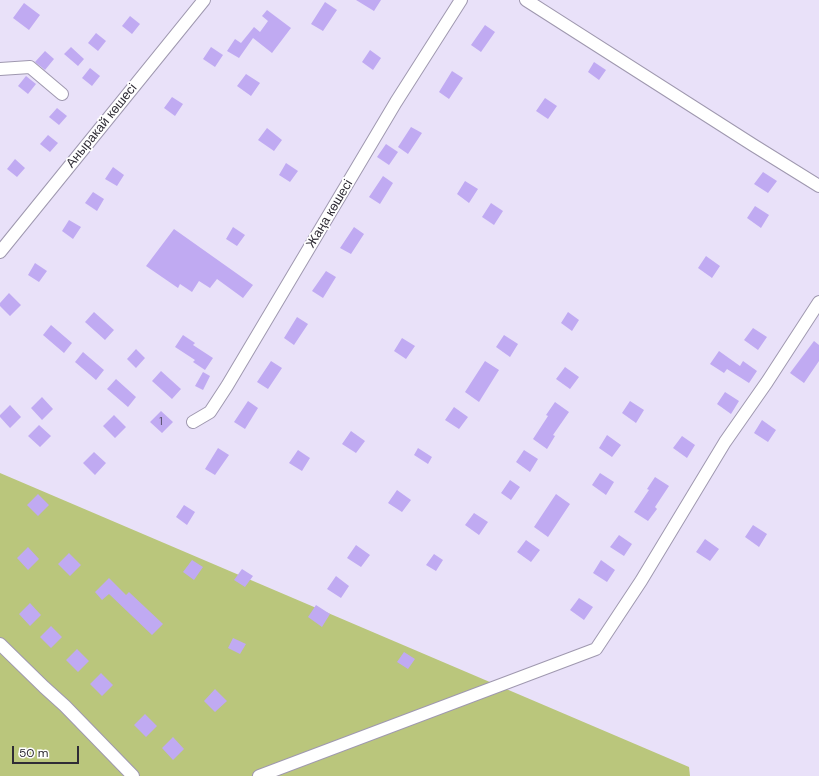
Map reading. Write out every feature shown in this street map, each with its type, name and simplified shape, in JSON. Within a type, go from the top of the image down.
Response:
[{"type":"street","name":"Аныракай көшесі","points":[[0,252],[204,0]]},
{"type":"street","name":"Жаңа көшесі","points":[[193,422],[210,412],[227,386],[396,102],[461,0]]},
{"type":"street","points":[[526,0],[819,186]]},
{"type":"street","points":[[0,69],[30,67],[62,94]]},
{"type":"street","points":[[258,776],[596,649],[641,581],[725,442],[767,382],[819,302]]},
{"type":"street","points":[[0,644],[44,687],[66,706],[133,776]]},
{"type":"green space","points":[[0,473],[689,767],[690,776],[0,776]]},
{"type":"building","points":[[356,0],[381,0],[374,11]]},
{"type":"building","points":[[325,2],[337,10],[323,31],[311,24]]},
{"type":"building","points":[[24,3],[40,15],[29,30],[13,18]]},
{"type":"building","points":[[267,10],[291,28],[272,53],[253,38],[239,58],[227,51],[235,39],[241,43],[254,27],[260,32],[268,21],[262,16]]},
{"type":"building","points":[[130,16],[140,24],[132,34],[122,26]]},
{"type":"building","points":[[485,25],[495,32],[481,52],[471,45]]},
{"type":"building","points":[[96,33],[106,41],[98,51],[88,43]]},
{"type":"building","points":[[71,47],[84,59],[78,66],[64,54]]},
{"type":"building","points":[[211,47],[223,55],[215,67],[203,59]]},
{"type":"building","points":[[370,50],[381,58],[373,70],[362,62]]},
{"type":"building","points":[[45,51],[54,59],[45,70],[35,62]]},
{"type":"building","points":[[594,62],[606,70],[599,80],[588,72]]},
{"type":"building","points":[[90,68],[100,76],[92,86],[82,78]]},
{"type":"building","points":[[452,71],[463,78],[449,99],[439,92]]},
{"type":"building","points":[[246,74],[260,83],[251,96],[237,86]]},
{"type":"building","points":[[26,76],[36,84],[28,94],[18,86]]},
{"type":"building","points":[[172,97],[183,104],[175,116],[164,108]]},
{"type":"building","points":[[545,98],[557,106],[548,119],[536,111]]},
{"type":"building","points":[[57,108],[67,116],[59,125],[49,117]]},
{"type":"building","points":[[411,127],[422,133],[408,154],[398,147]]},
{"type":"building","points":[[267,128],[282,140],[274,151],[258,140]]},
{"type":"building","points":[[48,135],[58,143],[50,152],[40,144]]},
{"type":"building","points":[[386,144],[398,152],[389,165],[377,157]]},
{"type":"building","points":[[15,159],[25,168],[17,177],[7,169]]},
{"type":"building","points":[[286,163],[298,171],[290,182],[279,175]]},
{"type":"building","points":[[113,167],[124,175],[117,186],[105,179]]},
{"type":"building","points":[[763,172],[777,181],[768,193],[754,184]]},
{"type":"building","points":[[383,176],[393,183],[380,204],[369,197]]},
{"type":"building","points":[[465,181],[478,189],[469,203],[457,194]]},
{"type":"building","points":[[93,192],[104,199],[97,211],[85,203]]},
{"type":"building","points":[[491,203],[503,211],[494,225],[482,217]]},
{"type":"building","points":[[755,206],[769,215],[761,228],[747,218]]},
{"type":"building","points":[[69,220],[81,227],[73,239],[62,231]]},
{"type":"building","points":[[233,227],[245,235],[237,246],[226,239]]},
{"type":"building","points":[[354,227],[364,234],[351,254],[340,248]]},
{"type":"building","points":[[174,229],[253,285],[243,298],[217,279],[210,288],[199,281],[192,292],[180,284],[178,288],[146,266]]},
{"type":"building","points":[[706,256],[720,266],[712,278],[698,268]]},
{"type":"building","points":[[35,263],[47,271],[39,282],[28,275]]},
{"type":"building","points":[[326,271],[336,277],[323,298],[312,291]]},
{"type":"building","points":[[9,293],[21,305],[10,316],[0,306],[0,303]]},
{"type":"building","points":[[94,312],[114,330],[105,340],[85,322]]},
{"type":"building","points":[[568,312],[579,320],[572,331],[561,323]]},
{"type":"building","points":[[297,317],[308,324],[294,345],[284,338]]},
{"type":"building","points":[[51,325],[72,343],[64,353],[43,335]]},
{"type":"building","points":[[753,328],[767,337],[758,350],[744,340]]},
{"type":"building","points":[[183,335],[195,343],[193,345],[213,358],[205,370],[193,362],[195,360],[175,347]]},
{"type":"building","points":[[504,335],[518,344],[510,357],[496,347]]},
{"type":"building","points":[[402,338],[415,346],[406,359],[394,351]]},
{"type":"building","points":[[814,341],[819,345],[819,361],[804,383],[790,373]]},
{"type":"building","points":[[136,349],[145,358],[136,368],[127,359]]},
{"type":"building","points":[[719,351],[740,366],[743,361],[757,371],[749,383],[727,369],[724,373],[710,364]]},
{"type":"building","points":[[83,352],[104,370],[96,380],[75,362]]},
{"type":"building","points":[[271,361],[282,368],[268,389],[257,382]]},
{"type":"building","points":[[485,361],[499,370],[479,402],[465,392]]},
{"type":"building","points":[[565,367],[579,377],[570,389],[556,379]]},
{"type":"building","points":[[161,371],[181,389],[172,399],[152,381]]},
{"type":"building","points":[[203,372],[210,376],[203,390],[195,386]]},
{"type":"building","points":[[116,379],[136,397],[128,407],[107,389]]},
{"type":"building","points":[[725,392],[739,401],[731,414],[717,404]]},
{"type":"building","points":[[42,397],[53,409],[42,420],[31,408]]},
{"type":"building","points":[[248,401],[258,408],[245,429],[234,422]]},
{"type":"building","points":[[630,401],[644,410],[636,423],[622,413]]},
{"type":"building","points":[[555,402],[569,412],[553,435],[555,436],[547,449],[533,439]]},
{"type":"building","points":[[10,405],[21,417],[10,428],[0,417],[0,415]]},
{"type":"building","points":[[454,407],[468,417],[459,429],[445,420]]},
{"type":"building","points":[[161,411],[173,422],[162,433],[150,422]]},
{"type":"building","points":[[114,415],[126,427],[115,438],[103,426]]},
{"type":"building","points":[[762,420],[776,430],[768,442],[754,433]]},
{"type":"building","points":[[39,425],[51,436],[40,447],[28,436]]},
{"type":"building","points":[[351,431],[365,441],[356,453],[342,444]]},
{"type":"building","points":[[607,435],[621,445],[612,457],[599,448]]},
{"type":"building","points":[[682,436],[695,445],[687,458],[673,448]]},
{"type":"building","points":[[218,448],[229,455],[215,475],[205,469]]},
{"type":"building","points":[[418,448],[432,457],[428,464],[414,455]]},
{"type":"building","points":[[298,450],[310,458],[302,471],[289,463]]},
{"type":"building","points":[[524,450],[538,459],[530,472],[516,462]]},
{"type":"building","points":[[94,452],[106,463],[95,475],[83,463]]},
{"type":"building","points":[[600,473],[614,482],[606,495],[592,485]]},
{"type":"building","points":[[655,477],[669,486],[655,507],[657,509],[648,521],[634,512],[649,490],[647,489]]},
{"type":"building","points":[[510,480],[520,487],[511,500],[501,493]]},
{"type":"building","points":[[397,490],[411,500],[402,512],[388,503]]},
{"type":"building","points":[[38,494],[49,505],[38,516],[27,505]]},
{"type":"building","points":[[556,494],[570,504],[548,537],[534,527]]},
{"type":"building","points":[[184,505],[195,512],[187,525],[176,517]]},
{"type":"building","points":[[474,513],[488,522],[479,535],[465,525]]},
{"type":"building","points":[[753,525],[767,534],[759,547],[745,537]]},
{"type":"building","points":[[619,535],[632,544],[624,556],[610,547]]},
{"type":"building","points":[[705,539],[719,549],[710,561],[696,552]]},
{"type":"building","points":[[526,540],[540,550],[531,562],[517,552]]},
{"type":"building","points":[[356,545],[370,555],[361,567],[347,558]]},
{"type":"building","points":[[28,547],[39,559],[28,570],[17,558]]},
{"type":"building","points":[[69,553],[81,565],[70,576],[58,564]]},
{"type":"building","points":[[434,554],[443,560],[436,571],[426,565]]},
{"type":"building","points":[[192,560],[203,567],[194,580],[183,572]]},
{"type":"building","points":[[601,560],[615,570],[607,582],[593,573]]},
{"type":"building","points":[[242,569],[253,576],[245,587],[234,580]]},
{"type":"building","points":[[336,576],[349,586],[341,598],[327,589]]},
{"type":"building","points":[[109,578],[126,595],[129,592],[163,624],[152,635],[109,594],[102,600],[95,592]]},
{"type":"building","points":[[579,598],[593,607],[584,620],[570,610]]},
{"type":"building","points":[[30,603],[41,615],[30,626],[19,614]]},
{"type":"building","points":[[316,605],[330,614],[322,627],[308,617]]},
{"type":"building","points":[[51,626],[62,637],[51,648],[40,637]]},
{"type":"building","points":[[233,638],[246,644],[240,654],[228,648]]},
{"type":"building","points":[[77,649],[89,661],[78,672],[66,660]]},
{"type":"building","points":[[404,652],[415,659],[408,669],[397,662]]},
{"type":"building","points":[[101,673],[113,685],[102,696],[90,684]]},
{"type":"building","points":[[215,689],[227,701],[215,712],[204,701]]},
{"type":"building","points":[[145,714],[157,726],[146,737],[134,725]]},
{"type":"building","points":[[173,737],[184,749],[173,760],[162,748]]}]
